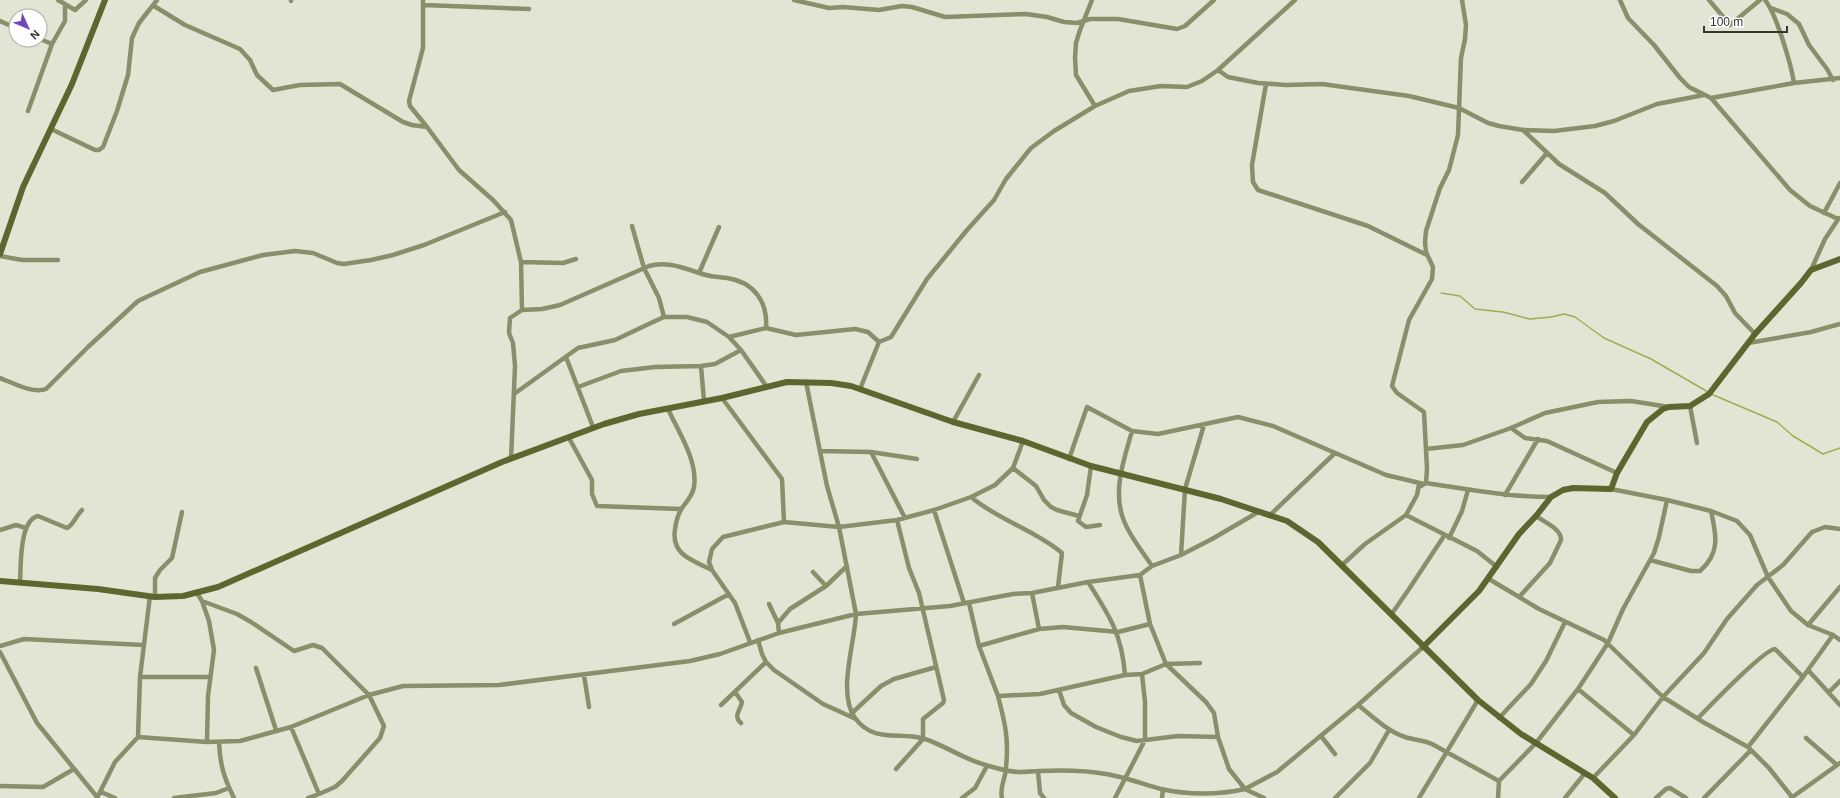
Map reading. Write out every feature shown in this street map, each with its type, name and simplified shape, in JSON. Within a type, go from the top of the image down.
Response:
[{"type":"street","points":[[58,0],[65,6],[75,10],[86,0]]},
{"type":"street","points":[[58,260],[22,260],[0,255],[24,187],[72,84],[105,0]]},
{"type":"street","points":[[51,129],[95,150],[99,150],[103,147],[117,111],[128,75],[132,38],[139,23],[154,6],[157,0]]},
{"type":"street","points":[[794,0],[829,8],[843,7],[879,10],[902,6],[912,7],[945,17],[1026,14],[1044,16],[1064,22],[1077,23],[1096,19],[1118,19],[1177,29],[1185,26],[1214,0]]},
{"type":"street","points":[[1092,0],[1076,43],[1075,70],[1079,81],[1095,106]]},
{"type":"street","points":[[860,389],[879,342],[892,337],[927,279],[994,200],[1006,179],[1024,156],[1054,131],[1095,106],[1139,88],[1161,86],[1187,87],[1195,85],[1218,70],[1295,0]]},
{"type":"street","points":[[1425,483],[1426,449],[1424,412],[1402,396],[1392,386],[1409,320],[1432,279],[1433,267],[1426,252],[1424,242],[1440,188],[1449,170],[1458,135],[1458,108],[1461,91],[1461,58],[1466,25],[1462,0]]},
{"type":"street","points":[[1426,449],[1456,447],[1511,428],[1546,413],[1598,402],[1631,401],[1668,407],[1690,406],[1714,390],[1755,334],[1801,283],[1811,270],[1825,239],[1839,218],[1824,213],[1803,201],[1790,190],[1711,98],[1689,87],[1674,73],[1654,45],[1628,18],[1620,0]]},
{"type":"street","points":[[1709,0],[1730,25],[1760,0]]},
{"type":"street","points":[[1765,0],[1771,8],[1789,58],[1794,82]]},
{"type":"street","points":[[522,310],[521,262],[512,223],[504,212],[459,170],[428,127],[410,106],[409,101],[424,48],[423,2],[529,9]]},
{"type":"street","points":[[28,111],[52,44],[62,28],[65,19],[65,6]]},
{"type":"street","points":[[154,6],[185,25],[240,49],[246,55],[260,79],[273,90],[300,85],[340,84],[403,122],[428,127]]},
{"type":"street","points":[[1771,8],[1787,14],[1800,24],[1809,45],[1827,69],[1833,80]]},
{"type":"street","points":[[48,42],[52,44]]},
{"type":"street","points":[[1218,70],[1228,77],[1266,84],[1322,84],[1409,96],[1458,108],[1488,123],[1523,130],[1554,131],[1595,126],[1614,121],[1657,104],[1704,95]]},
{"type":"street","points":[[1711,98],[1794,82],[1833,80],[1840,78]]},
{"type":"street","points":[[1266,84],[1252,165],[1253,182],[1258,190],[1368,226],[1428,256]]},
{"type":"street","points":[[1523,130],[1547,153],[1574,174],[1605,193],[1638,224],[1717,286],[1726,296],[1735,313],[1755,334]]},
{"type":"street","points":[[1522,182],[1547,153]]},
{"type":"street","points":[[1824,213],[1840,182]]},
{"type":"street","points":[[0,378],[32,389],[46,389],[88,346],[138,301],[208,269],[263,255],[295,251],[313,253],[337,263],[344,264],[365,261],[393,255],[424,245],[504,212]]},
{"type":"street","points":[[632,226],[644,268],[657,292],[664,317]]},
{"type":"street","points":[[699,273],[719,227]]},
{"type":"street","points":[[521,262],[563,262],[576,259]]},
{"type":"street","points":[[1811,270],[1840,259]]},
{"type":"street","points":[[511,459],[514,356],[508,325],[510,318],[522,310],[542,309],[560,305],[644,268],[662,263],[720,278],[729,278],[749,287],[761,299],[765,306],[767,318],[766,328]]},
{"type":"street","points":[[514,394],[578,348],[615,340],[664,317],[687,317],[707,322],[729,338],[741,350],[766,387]]},
{"type":"street","points":[[1748,343],[1811,332],[1840,324]]},
{"type":"street","points":[[729,338],[766,328],[796,335],[855,329],[868,332],[879,342]]},
{"type":"street","points":[[578,388],[621,371],[664,366],[701,366],[722,361],[741,350]]},
{"type":"street","points":[[566,357],[593,427]]},
{"type":"street","points":[[701,366],[704,401]]},
{"type":"street","points":[[953,422],[979,375]]},
{"type":"street","points":[[0,581],[98,589],[152,597],[172,597],[197,593],[218,587],[511,459],[569,438],[593,427],[639,414],[722,398],[787,382],[836,383],[860,389],[953,422],[1023,441],[1091,466],[1185,489],[1260,511],[1287,521],[1309,535],[1342,565],[1390,615],[1478,700],[1499,718],[1593,778],[1615,798]]},
{"type":"street","points":[[806,382],[827,486],[839,527],[856,614],[848,686],[848,697],[852,713],[856,719]]},
{"type":"street","points":[[722,398],[782,479],[784,522]]},
{"type":"street","points":[[1690,406],[1697,443]]},
{"type":"street","points":[[1069,459],[1087,407],[1132,431],[1158,434],[1238,417],[1255,420],[1273,426],[1386,475],[1419,485],[1425,483],[1505,495],[1551,497]]},
{"type":"street","points":[[1611,488],[1617,473],[1647,422],[1668,407]]},
{"type":"street","points":[[668,409],[693,467],[694,487],[690,499],[681,509],[673,538],[677,549],[687,558],[712,570]]},
{"type":"street","points":[[1181,555],[1185,489],[1204,425]]},
{"type":"street","points":[[1511,428],[1525,438],[1538,439],[1566,449],[1617,473]]},
{"type":"street","points":[[1132,431],[1120,472],[1120,508],[1124,522],[1152,566]]},
{"type":"street","points":[[569,438],[592,480],[592,494],[597,506],[681,509]]},
{"type":"street","points":[[1505,495],[1538,439]]},
{"type":"street","points":[[750,642],[744,624],[729,594],[712,570],[709,562],[712,549],[724,537],[784,522],[839,527],[897,520],[934,510],[971,497],[995,485],[1013,468],[1023,441]]},
{"type":"street","points":[[820,451],[871,452],[917,459]]},
{"type":"street","points":[[871,452],[905,518]]},
{"type":"street","points":[[1270,515],[1335,453]]},
{"type":"street","points":[[1091,466],[1087,495],[1078,521],[1082,526],[1086,527],[1100,525]]},
{"type":"street","points":[[1013,468],[1036,486],[1044,500],[1051,507],[1079,516]]},
{"type":"street","points":[[1342,565],[1365,544],[1406,516],[1412,505],[1419,485]]},
{"type":"street","points":[[758,640],[766,662],[786,679],[823,704],[856,719],[867,728],[878,734],[923,739],[987,766],[1006,770],[1022,772],[1079,771],[1106,774],[1163,789],[1195,793],[1229,793],[1245,789],[1277,772],[1321,736],[1424,647],[1465,606],[1489,579],[1519,534],[1551,497],[1563,490],[1573,488],[1611,488],[1711,511],[1737,521],[1750,535],[1768,577],[1791,611],[1808,625],[1833,635],[1840,640]]},
{"type":"street","points":[[1390,615],[1447,537],[1462,511],[1468,490]]},
{"type":"street","points":[[971,497],[984,508],[1005,517],[1062,554],[1058,587]]},
{"type":"street","points":[[1498,798],[1499,781],[1536,743],[1578,689],[1608,643],[1623,608],[1650,560],[1660,537],[1667,500]]},
{"type":"street","points":[[20,582],[21,562],[26,528],[33,518],[38,516],[67,528],[71,526],[76,516],[82,510]]},
{"type":"street","points":[[934,510],[967,603],[979,646],[998,696],[1007,728],[1008,742],[1006,770],[1000,792],[1002,798]]},
{"type":"street","points":[[138,737],[207,742],[240,741],[291,727],[369,695],[403,686],[499,685],[690,661],[720,654],[750,642],[779,633],[856,614],[967,603],[1013,594],[1032,593],[1088,582],[1140,575],[1152,566],[1181,555],[1260,511]]},
{"type":"street","points":[[1650,560],[1691,571],[1700,571],[1715,551],[1717,542],[1711,511]]},
{"type":"street","points":[[0,652],[30,712],[50,741],[97,798],[115,762],[138,737],[140,677],[143,645],[155,578],[160,570],[172,558],[182,512]]},
{"type":"street","points":[[1406,516],[1477,551],[1497,567]]},
{"type":"street","points":[[1520,596],[1550,563],[1562,537],[1558,532],[1536,516]]},
{"type":"street","points":[[896,769],[923,739],[923,719],[943,703],[944,700],[923,608],[909,568],[897,520]]},
{"type":"street","points":[[0,530],[16,525],[26,528]]},
{"type":"street","points":[[1593,778],[1634,735],[1663,696],[1704,653],[1727,619],[1757,585],[1782,566],[1812,532],[1824,527],[1840,529]]},
{"type":"street","points":[[778,623],[790,610],[826,586],[847,566]]},
{"type":"street","points":[[813,572],[826,586]]},
{"type":"street","points":[[1140,575],[1150,624],[1166,664],[1206,702],[1214,713],[1218,737],[1229,769],[1245,789],[1264,798]]},
{"type":"street","points":[[1489,579],[1520,596],[1539,609],[1608,643],[1663,696],[1750,749],[1769,768],[1792,798],[1839,764],[1806,738]]},
{"type":"street","points":[[1088,582],[1118,632],[1123,652],[1125,675]]},
{"type":"street","points":[[1808,625],[1840,587]]},
{"type":"street","points":[[197,593],[202,601],[213,639],[214,650],[210,677],[207,742]]},
{"type":"street","points":[[1032,593],[1039,629]]},
{"type":"street","points":[[674,624],[729,594]]},
{"type":"street","points":[[202,601],[237,614],[294,651],[313,645],[322,648],[369,695],[384,726],[380,738],[335,787],[308,798]]},
{"type":"street","points":[[769,604],[778,623],[779,633]]},
{"type":"street","points":[[1499,718],[1531,684],[1546,661],[1564,622]]},
{"type":"street","points":[[979,646],[1039,629],[1063,627],[1118,632],[1150,624]]},
{"type":"street","points":[[1704,798],[1750,749],[1833,635]]},
{"type":"street","points":[[0,646],[24,638],[143,645]]},
{"type":"street","points":[[1698,718],[1758,659],[1771,649],[1775,649],[1803,677]]},
{"type":"street","points":[[722,705],[766,662]]},
{"type":"street","points":[[998,696],[1040,694],[1125,675],[1142,674],[1166,664],[1200,663]]},
{"type":"street","points":[[852,713],[881,686],[894,679],[936,667]]},
{"type":"street","points":[[256,668],[276,730]]},
{"type":"street","points":[[1808,670],[1840,705]]},
{"type":"street","points":[[1116,798],[1145,740],[1145,702],[1142,674]]},
{"type":"street","points":[[584,675],[589,707]]},
{"type":"street","points":[[140,677],[210,677]]},
{"type":"street","points":[[1829,692],[1840,681]]},
{"type":"street","points":[[1578,689],[1634,735]]},
{"type":"street","points":[[1059,690],[1064,706],[1070,713],[1096,727],[1121,737],[1137,741],[1178,736],[1218,737]]},
{"type":"street","points":[[735,692],[742,702],[736,716],[741,723]]},
{"type":"street","points":[[1419,798],[1478,700]]},
{"type":"street","points":[[1358,705],[1389,730],[1405,737],[1424,740],[1499,781]]},
{"type":"street","points":[[291,727],[319,794]]},
{"type":"street","points":[[1335,798],[1370,763],[1389,730]]},
{"type":"street","points":[[1321,736],[1335,754]]},
{"type":"street","points":[[219,742],[221,767],[234,798]]},
{"type":"street","points":[[962,798],[975,788],[987,766]]},
{"type":"street","points":[[0,786],[43,787],[74,769]]},
{"type":"street","points":[[1038,771],[1040,793],[1044,798]]},
{"type":"street","points":[[1566,798],[1585,773]]},
{"type":"street","points":[[174,798],[216,793],[229,788]]},
{"type":"street","points":[[1656,798],[1666,789],[1670,788],[1686,798]]},
{"type":"street","points":[[1162,798],[1163,789]]},
{"type":"street","points":[[101,792],[115,798]]},
{"type":"waterway","points":[[1441,293],[1460,296],[1475,309],[1503,312],[1530,319],[1564,314],[1575,317],[1604,338],[1651,359],[1708,392]]},
{"type":"waterway","points":[[1711,394],[1777,422],[1793,436],[1823,454],[1840,448]]}]
